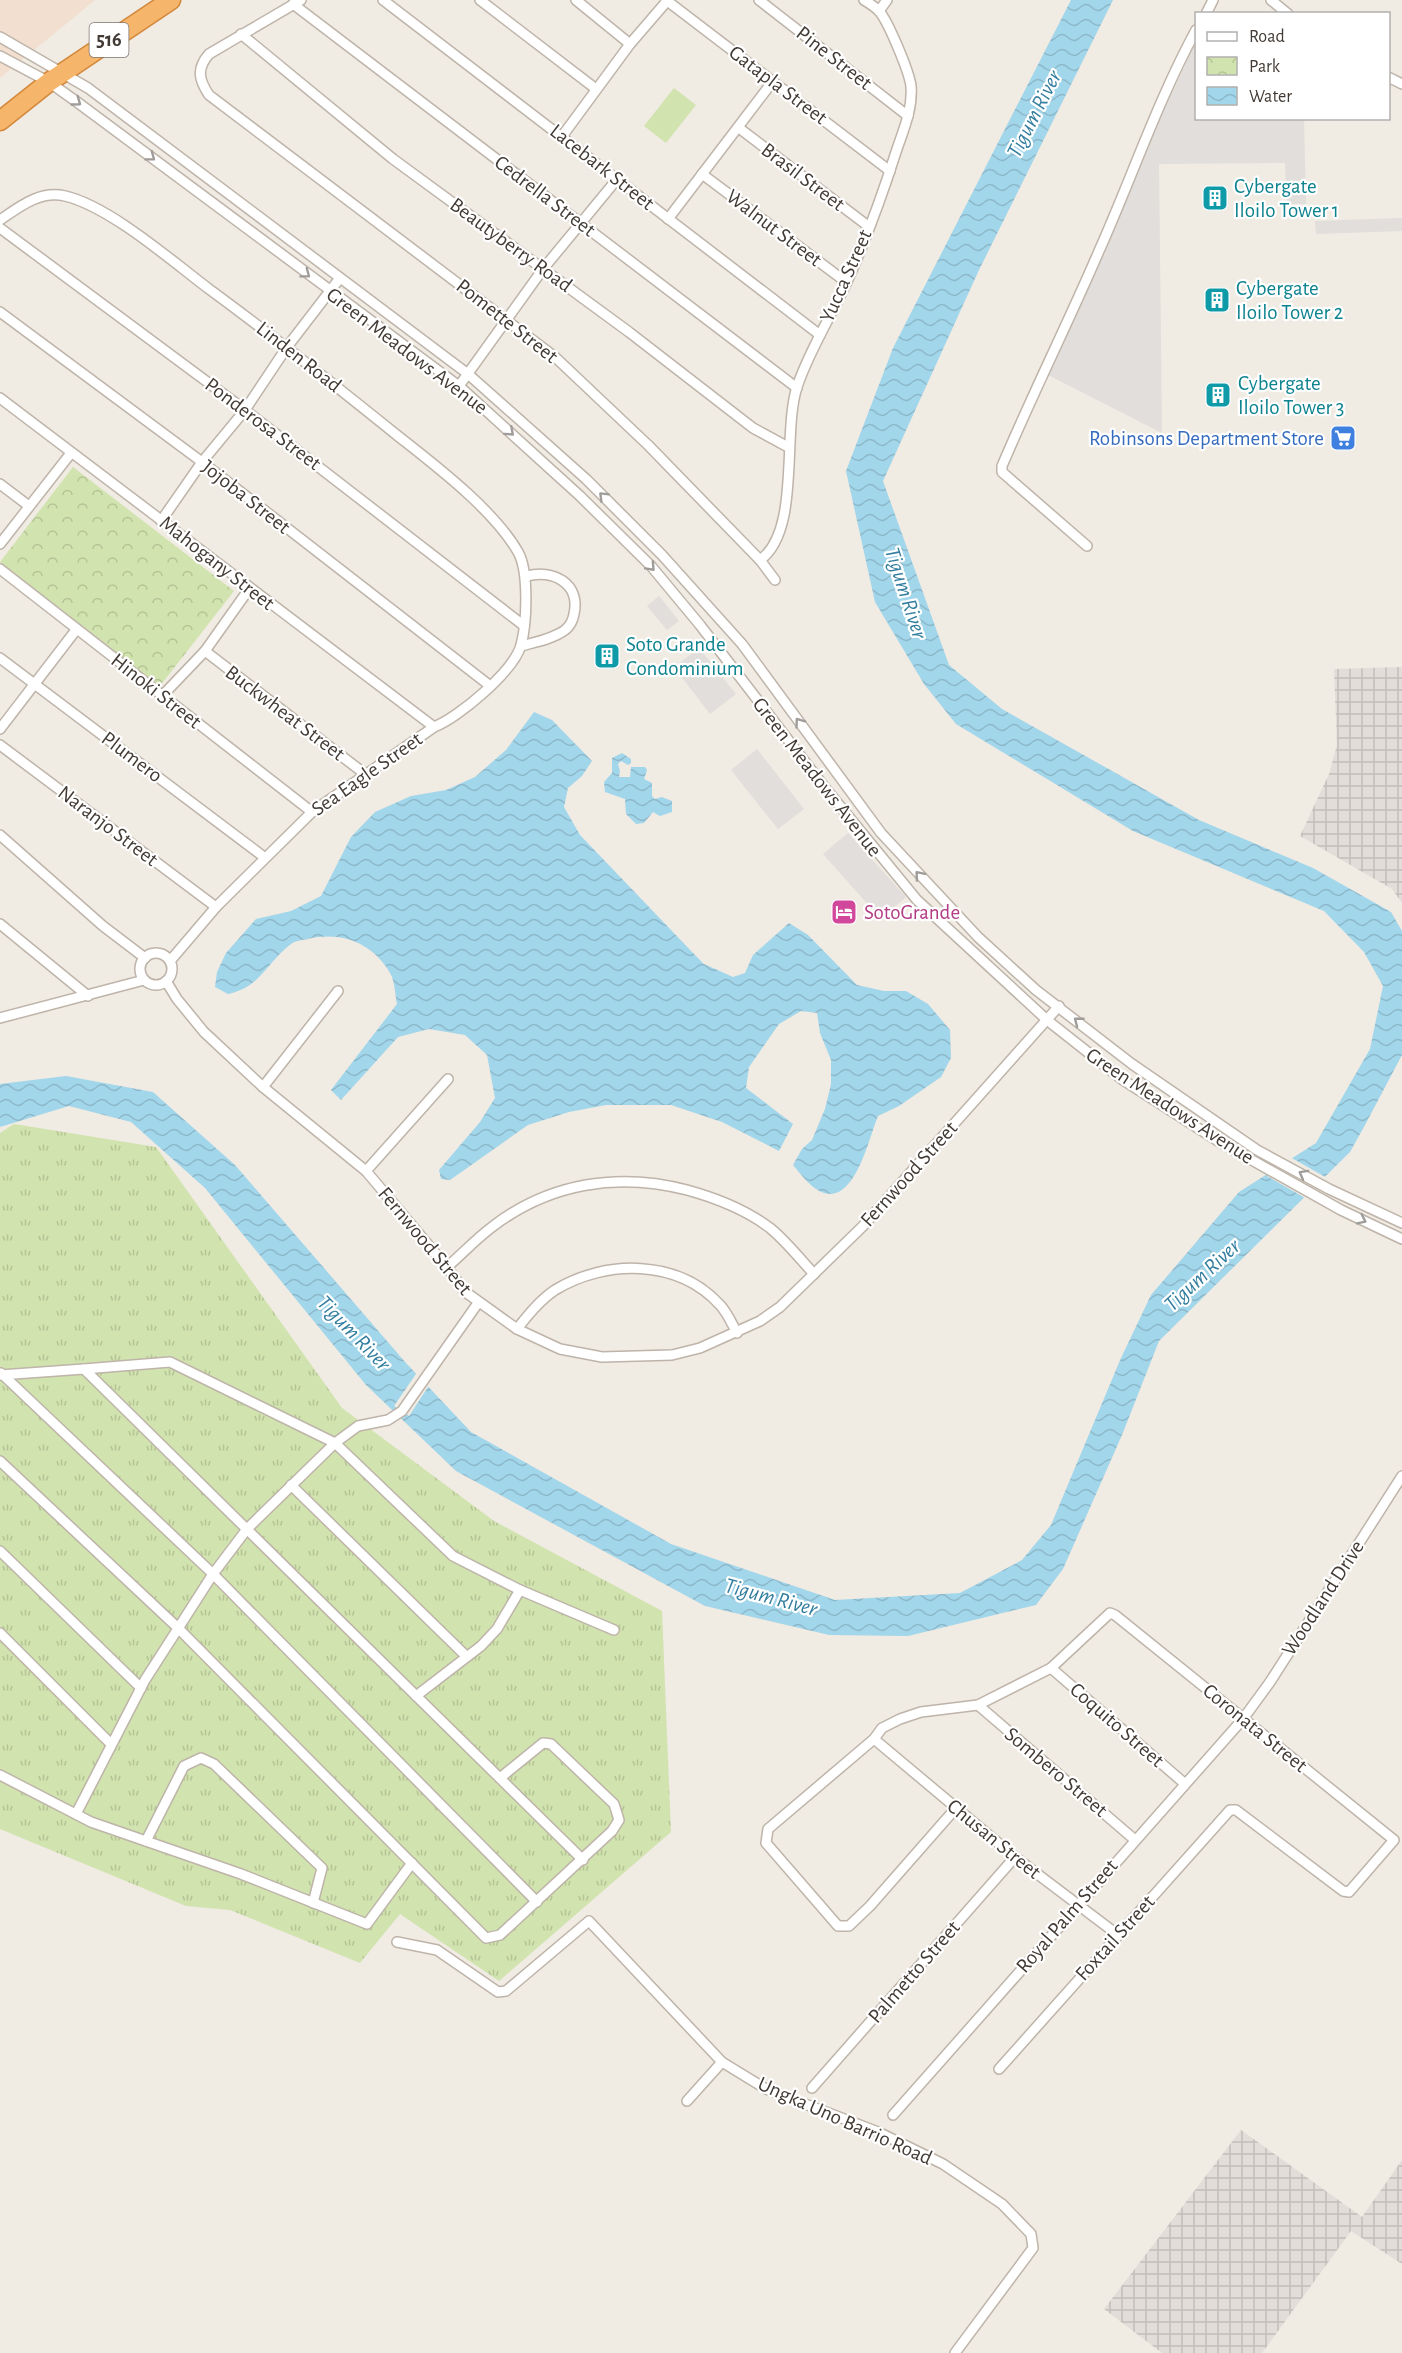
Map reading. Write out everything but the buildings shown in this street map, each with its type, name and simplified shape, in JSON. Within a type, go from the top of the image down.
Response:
[{"type":"highway","name":"516","points":[[0,121],[56,77],[171,0]]},
{"type":"street","name":"Lacebark Street","points":[[383,0],[563,135],[668,219],[820,335]]},
{"type":"street","points":[[480,0],[596,89]]},
{"type":"street","points":[[576,0],[630,44]]},
{"type":"street","points":[[563,135],[630,44],[666,0]]},
{"type":"street","name":"Gatapla Street","points":[[666,0],[890,171]]},
{"type":"street","name":"Pine Street","points":[[759,0],[908,116]]},
{"type":"street","name":"Yucca Street","points":[[760,560],[777,542],[785,511],[788,447],[797,388],[846,282],[890,171],[908,116],[911,84],[903,58],[879,11],[864,0]]},
{"type":"street","points":[[879,11],[887,0]]},
{"type":"street","points":[[1271,0],[1286,12]]},
{"type":"street","points":[[241,34],[297,2]]},
{"type":"street","name":"Cedrella Street","points":[[297,2],[580,224],[797,388]]},
{"type":"street","name":"Pomette Street","points":[[241,34],[208,54],[201,63],[201,84],[209,95],[555,357],[648,445],[760,560],[776,580]]},
{"type":"street","name":"Beautyberry Road","points":[[241,34],[393,159],[753,428],[788,447]]},
{"type":"street","points":[[1086,546],[1012,483],[1002,472],[1002,466],[1040,375],[1099,251],[1154,119],[1195,34]]},
{"type":"street","points":[[0,37],[56,77]]},
{"type":"street","points":[[0,56],[56,77]]},
{"type":"street","name":"Green Meadows Avenue","points":[[56,77],[340,278],[468,374],[586,479],[662,555],[742,644],[881,833],[978,937],[1059,1006],[1132,1064],[1257,1150],[1329,1189],[1402,1223]]},
{"type":"street","name":"Green Meadows Avenue","points":[[56,77],[329,291],[459,386],[580,496],[651,566],[700,625],[854,825],[917,900],[1047,1020],[1123,1080],[1179,1116],[1251,1160],[1341,1210],[1402,1239]]},
{"type":"street","points":[[668,219],[773,81]]},
{"type":"street","name":"Brasil Street","points":[[739,128],[868,226]]},
{"type":"street","name":"Walnut Street","points":[[702,174],[846,282]]},
{"type":"street","points":[[459,386],[543,269],[618,178]]},
{"type":"street","name":"Linden Road","points":[[0,220],[30,199],[64,195],[83,202],[130,230],[287,347],[459,485],[519,553],[527,576]]},
{"type":"street","name":"Ponderosa Street","points":[[0,228],[245,410],[523,625]]},
{"type":"street","points":[[161,520],[202,462],[245,410],[287,347],[340,278]]},
{"type":"street","name":"Jojoba Street","points":[[0,312],[202,462],[489,685]]},
{"type":"street","name":"Mahogany Street","points":[[0,398],[434,727]]},
{"type":"street","points":[[0,544],[71,453]]},
{"type":"street","points":[[0,484],[29,506]]},
{"type":"street","name":"Hinoki Street","points":[[0,569],[312,812]]},
{"type":"street","points":[[521,646],[555,636],[568,629],[575,608],[573,591],[558,578],[542,572],[527,576]]},
{"type":"street","name":"Sea Eagle Street","points":[[170,961],[216,907],[312,812],[434,727],[446,723],[471,705],[489,685],[503,674],[521,646],[527,576]]},
{"type":"street","points":[[162,696],[205,651],[249,589]]},
{"type":"street","points":[[0,729],[76,630]]},
{"type":"street","name":"Buckwheat Street","points":[[205,651],[365,774]]},
{"type":"street","name":"Plumero","points":[[0,658],[264,857]]},
{"type":"street","name":"Naranjo Street","points":[[0,745],[216,907]]},
{"type":"street","points":[[0,835],[103,926],[145,958]]},
{"type":"street","points":[[0,924],[88,996]]},
{"type":"street","points":[[1,1017],[144,980],[157,985],[166,981],[171,974],[170,961],[161,954],[145,958]]},
{"type":"street","points":[[144,980],[140,969],[145,958]]},
{"type":"street","name":"Fernwood Street","points":[[166,981],[177,999],[204,1032],[263,1087],[366,1171],[447,1267],[464,1291],[477,1303],[517,1329],[560,1349],[602,1357],[672,1355],[700,1348],[736,1333],[780,1307],[863,1226],[1059,1006]]},
{"type":"street","points":[[263,1087],[338,991]]},
{"type":"street","points":[[366,1171],[448,1079]]},
{"type":"street","points":[[1179,1116],[1189,1104]]},
{"type":"street","points":[[1251,1160],[1257,1150]]},
{"type":"street","points":[[447,1267],[492,1227],[533,1201],[575,1186],[617,1180],[671,1186],[714,1198],[743,1211],[771,1229],[814,1275]]},
{"type":"street","points":[[1341,1210],[1348,1198]]},
{"type":"street","points":[[517,1329],[538,1304],[553,1291],[585,1276],[627,1268],[652,1268],[702,1289],[721,1306],[736,1333]]},
{"type":"street","points":[[76,1814],[141,1688],[177,1627],[247,1529],[335,1443],[358,1426],[388,1420],[402,1411],[477,1303]]},
{"type":"street","points":[[1,1374],[170,1362],[335,1443],[453,1556],[520,1590],[614,1630]]},
{"type":"street","points":[[84,1369],[583,1860]]},
{"type":"street","points":[[1,1374],[213,1574],[537,1902]]},
{"type":"street","points":[[0,1461],[177,1627],[486,1938],[500,1935],[612,1832],[619,1820],[614,1804],[551,1744],[543,1743],[500,1778]]},
{"type":"street","name":"Woodland Drive","points":[[1243,1719],[1270,1682],[1402,1476]]},
{"type":"street","points":[[291,1485],[466,1656]]},
{"type":"street","points":[[0,1551],[141,1688]]},
{"type":"street","points":[[416,1696],[497,1629],[520,1590]]},
{"type":"street","name":"Coronata Street","points":[[1051,1668],[1107,1613],[1115,1615],[1394,1840],[1349,1892],[1343,1891],[1233,1809]]},
{"type":"street","points":[[0,1633],[111,1744]]},
{"type":"street","points":[[956,1808],[870,1906],[849,1926],[838,1926],[766,1843],[768,1829],[874,1739],[882,1728],[921,1712],[978,1705],[1051,1668]]},
{"type":"street","name":"Coquito Street","points":[[1051,1668],[1184,1783]]},
{"type":"street","name":"Sombero Street","points":[[978,1705],[1135,1839]]},
{"type":"street","name":"Royal Palm Street","points":[[893,2115],[1077,1904],[1243,1719]]},
{"type":"street","name":"Chusan Street","points":[[874,1739],[1015,1857],[1118,1935]]},
{"type":"street","points":[[146,1841],[184,1766],[201,1758],[214,1764],[322,1868],[313,1903]]},
{"type":"street","points":[[0,1775],[76,1814],[241,1874],[367,1924],[412,1863]]},
{"type":"street","name":"Foxtail Street","points":[[999,2069],[1233,1809]]},
{"type":"street","name":"Palmetto Street","points":[[812,2088],[1015,1857]]},
{"type":"street","name":"Ungka Uno Barrio Road","points":[[397,1942],[437,1950],[498,1992],[506,1991],[589,1922],[722,2062],[766,2089],[878,2132],[943,2164],[1002,2204],[1025,2226],[1033,2240],[1030,2255],[955,2353]]},
{"type":"street","points":[[687,2101],[722,2062]]},
{"type":"shaded area","points":[[0,0],[95,0],[0,78]]},
{"type":"shaded area","points":[[1195,44],[1195,120],[1304,120],[1306,204],[1287,204],[1285,163],[1159,164],[1162,433],[1048,375],[1152,135]]},
{"type":"shaded area","points":[[1402,218],[1402,231],[1316,234],[1315,221]]},
{"type":"shaded area","points":[[659,596],[679,621],[667,630],[647,606]]},
{"type":"shaded area","points":[[699,648],[736,694],[710,714],[674,667]]},
{"type":"shaded area","points":[[1402,667],[1402,903],[1392,889],[1300,836],[1329,774],[1337,745],[1334,669]]},
{"type":"shaded area","points":[[757,749],[804,809],[778,829],[731,770]]},
{"type":"shaded area","points":[[848,833],[906,897],[881,919],[823,854]]},
{"type":"shaded area","points":[[1241,2130],[1362,2217],[1402,2160],[1402,2264],[1351,2231],[1262,2353],[1162,2353],[1104,2309]]},
{"type":"green space","points":[[674,88],[696,105],[666,143],[644,126]]},
{"type":"green space","points":[[73,467],[234,591],[160,686],[0,562]]},
{"type":"green space","points":[[14,1124],[156,1147],[342,1408],[494,1521],[662,1611],[671,1832],[499,1981],[400,1914],[360,1963],[230,1910],[186,1906],[0,1829],[0,1133]]},
{"type":"water","name":"Tigum River","points":[[1071,0],[1113,0],[979,270],[883,481],[949,665],[1002,709],[1199,820],[1313,868],[1391,912],[1402,931],[1402,1055],[1350,1152],[1159,1341],[1122,1435],[1063,1569],[1036,1605],[908,1636],[829,1635],[705,1606],[456,1471],[366,1385],[205,1188],[131,1122],[69,1106],[0,1127],[0,1084],[66,1076],[153,1092],[235,1165],[406,1363],[471,1432],[671,1544],[835,1600],[960,1593],[1022,1560],[1051,1525],[1121,1358],[1151,1295],[1239,1192],[1316,1143],[1370,1049],[1383,986],[1364,952],[1324,911],[1133,831],[956,724],[924,684],[875,602],[846,471],[893,348]]},
{"type":"water","points":[[534,712],[552,720],[592,761],[582,776],[568,788],[564,807],[580,835],[704,964],[733,977],[745,973],[753,955],[789,923],[808,935],[857,985],[884,991],[906,991],[928,1004],[950,1030],[951,1058],[941,1077],[899,1106],[878,1116],[856,1172],[848,1185],[838,1192],[826,1193],[812,1186],[793,1165],[802,1149],[812,1140],[825,1109],[831,1084],[831,1060],[820,1033],[817,1013],[801,1011],[779,1024],[749,1067],[746,1088],[793,1124],[779,1151],[722,1122],[671,1105],[606,1105],[569,1112],[528,1125],[450,1180],[441,1179],[439,1170],[480,1122],[495,1098],[487,1055],[465,1035],[429,1029],[398,1037],[341,1100],[331,1090],[397,1004],[392,976],[375,954],[344,938],[320,937],[301,940],[282,951],[256,980],[239,991],[228,994],[215,987],[217,972],[226,953],[256,919],[291,911],[321,896],[351,837],[375,812],[411,796],[446,790],[475,777],[506,750]]},
{"type":"water","points":[[622,753],[631,759],[631,763],[628,765],[621,761],[618,764],[619,777],[630,777],[631,767],[645,767],[647,770],[644,779],[652,783],[652,796],[655,799],[662,797],[672,801],[672,812],[660,816],[653,812],[644,823],[636,824],[626,814],[625,799],[605,792],[604,782],[612,773],[612,758]]},
{"type":"pier","points":[[1290,1157],[1327,1178],[1307,1199],[1267,1176],[1272,1168]]},
{"type":"pier","points":[[418,1371],[430,1384],[409,1416],[394,1406]]},
{"type":"place","name":"Cybergate Iloilo Tower 1","points":[[1215,198]]},
{"type":"place","name":"Cybergate Iloilo Tower 2","points":[[1217,300]]},
{"type":"place","name":"Cybergate Iloilo Tower 3","points":[[1218,395]]},
{"type":"place","name":"Robinsons Department Store","points":[[1343,438]]},
{"type":"place","name":"Soto Grande Condominium","points":[[607,656]]},
{"type":"place","name":"SotoGrande","points":[[844,912]]}]
